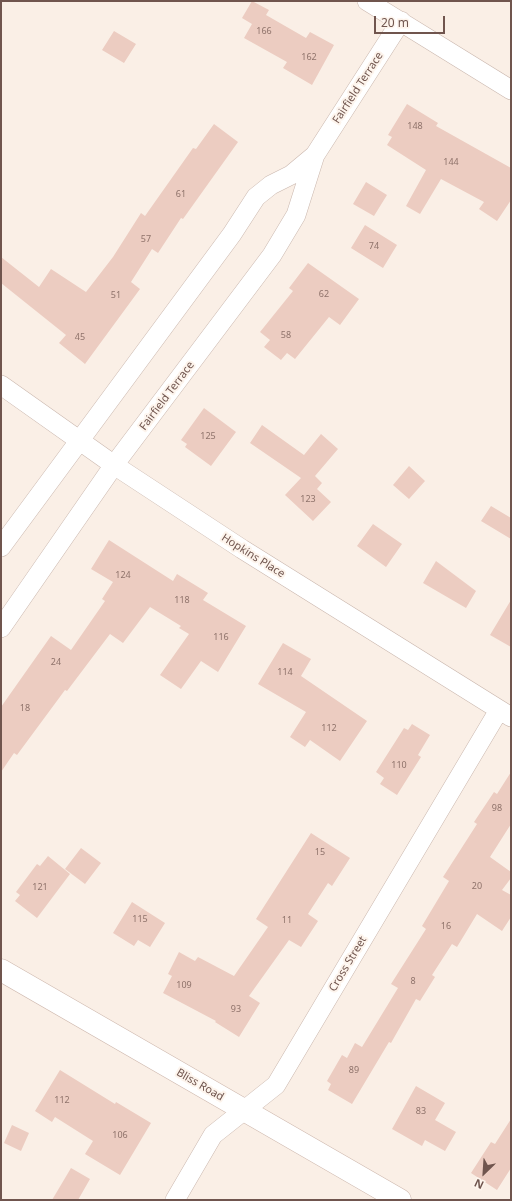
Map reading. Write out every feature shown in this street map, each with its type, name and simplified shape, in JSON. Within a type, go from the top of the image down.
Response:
[{"type":"main road","name":"Bliss Road","points":[[1,970],[400,1200]]},
{"type":"street","points":[[367,1],[511,90]]},
{"type":"street","name":"Fairfield Terrace","points":[[1,628],[114,465],[272,255],[296,215],[315,155],[401,22]]},
{"type":"street","name":"Fairfield Terrace","points":[[1,547],[80,442],[232,234],[256,197],[271,185],[291,175],[315,155]]},
{"type":"street","name":"Hopkins Place","points":[[1,385],[80,442],[248,553],[505,714]]},
{"type":"street","name":"Cross Street","points":[[175,1200],[214,1135],[276,1085],[505,714]]},
{"type":"building","points":[[252,1],[269,10],[266,15],[306,38],[310,32],[334,45],[312,85],[283,68],[287,62],[244,38],[252,24],[242,18]]},
{"type":"building","points":[[114,31],[136,44],[124,63],[102,50]]},
{"type":"building","points":[[407,104],[438,123],[436,126],[511,168],[511,200],[497,221],[479,209],[484,202],[441,179],[420,214],[406,206],[426,170],[387,145],[392,137],[388,135]]},
{"type":"building","points":[[214,124],[238,142],[183,219],[181,218],[158,253],[152,249],[131,282],[140,289],[85,364],[59,343],[66,335],[1,283],[1,257],[39,287],[51,269],[86,292],[113,257],[141,213],[145,216],[193,148],[196,149]]},
{"type":"building","points":[[366,182],[387,195],[374,216],[353,204]]},
{"type":"building","points":[[365,225],[397,245],[383,268],[351,248]]},
{"type":"building","points":[[308,263],[359,299],[340,325],[329,317],[295,359],[287,353],[281,360],[264,347],[270,340],[260,332],[293,291],[289,288]]},
{"type":"building","points":[[204,408],[236,432],[211,466],[185,447],[187,444],[181,440]]},
{"type":"building","points":[[262,425],[304,455],[321,434],[338,449],[315,476],[322,483],[317,489],[331,502],[313,521],[285,495],[301,478],[250,443]]},
{"type":"building","points":[[409,466],[425,481],[409,499],[393,485]]},
{"type":"building","points":[[491,506],[511,518],[511,539],[481,521]]},
{"type":"building","points":[[373,524],[402,544],[386,567],[357,546]]},
{"type":"building","points":[[109,540],[173,581],[177,574],[208,593],[203,600],[246,626],[218,672],[201,661],[181,689],[160,675],[189,634],[179,628],[181,626],[150,607],[123,643],[110,634],[67,691],[65,690],[17,755],[14,753],[1,772],[1,707],[51,636],[71,650],[105,601],[102,599],[113,582],[91,569]]},
{"type":"building","points":[[436,561],[476,591],[466,608],[423,583]]},
{"type":"building","points":[[511,600],[511,647],[490,635]]},
{"type":"building","points":[[283,643],[311,659],[301,676],[367,721],[340,761],[310,740],[305,747],[290,737],[306,712],[258,684]]},
{"type":"building","points":[[412,724],[430,735],[418,755],[421,757],[397,795],[380,784],[384,778],[376,772],[404,728],[408,730]]},
{"type":"building","points":[[511,772],[511,824],[490,857],[511,872],[511,878],[502,890],[511,895],[511,917],[502,931],[477,914],[457,947],[452,944],[432,975],[435,977],[420,1001],[416,999],[391,1043],[389,1042],[352,1104],[328,1090],[331,1084],[327,1081],[342,1055],[347,1058],[355,1043],[362,1047],[398,988],[391,984],[426,929],[422,926],[449,881],[443,877],[477,824],[474,822],[494,792],[497,794]]},
{"type":"building","points":[[311,833],[350,858],[332,886],[328,883],[308,914],[318,921],[301,947],[289,940],[249,996],[260,1003],[239,1037],[215,1022],[216,1021],[163,993],[172,976],[168,974],[179,952],[195,961],[198,957],[234,976],[268,927],[256,919]]},
{"type":"building","points":[[81,848],[101,863],[85,884],[65,869]]},
{"type":"building","points":[[48,856],[70,874],[37,918],[15,901],[20,895],[16,892],[37,864],[40,866]]},
{"type":"building","points":[[132,902],[165,923],[150,947],[138,940],[134,946],[113,933]]},
{"type":"building","points":[[60,1070],[115,1104],[116,1102],[151,1123],[120,1175],[85,1154],[93,1141],[55,1117],[52,1122],[35,1111]]},
{"type":"building","points":[[416,1086],[445,1103],[435,1120],[456,1132],[445,1151],[425,1140],[422,1146],[392,1129]]},
{"type":"building","points":[[511,1119],[511,1168],[497,1190],[471,1173],[491,1142],[495,1144]]},
{"type":"building","points":[[12,1125],[29,1133],[21,1151],[4,1143]]},
{"type":"building","points":[[71,1168],[90,1179],[78,1200],[52,1200]]}]
